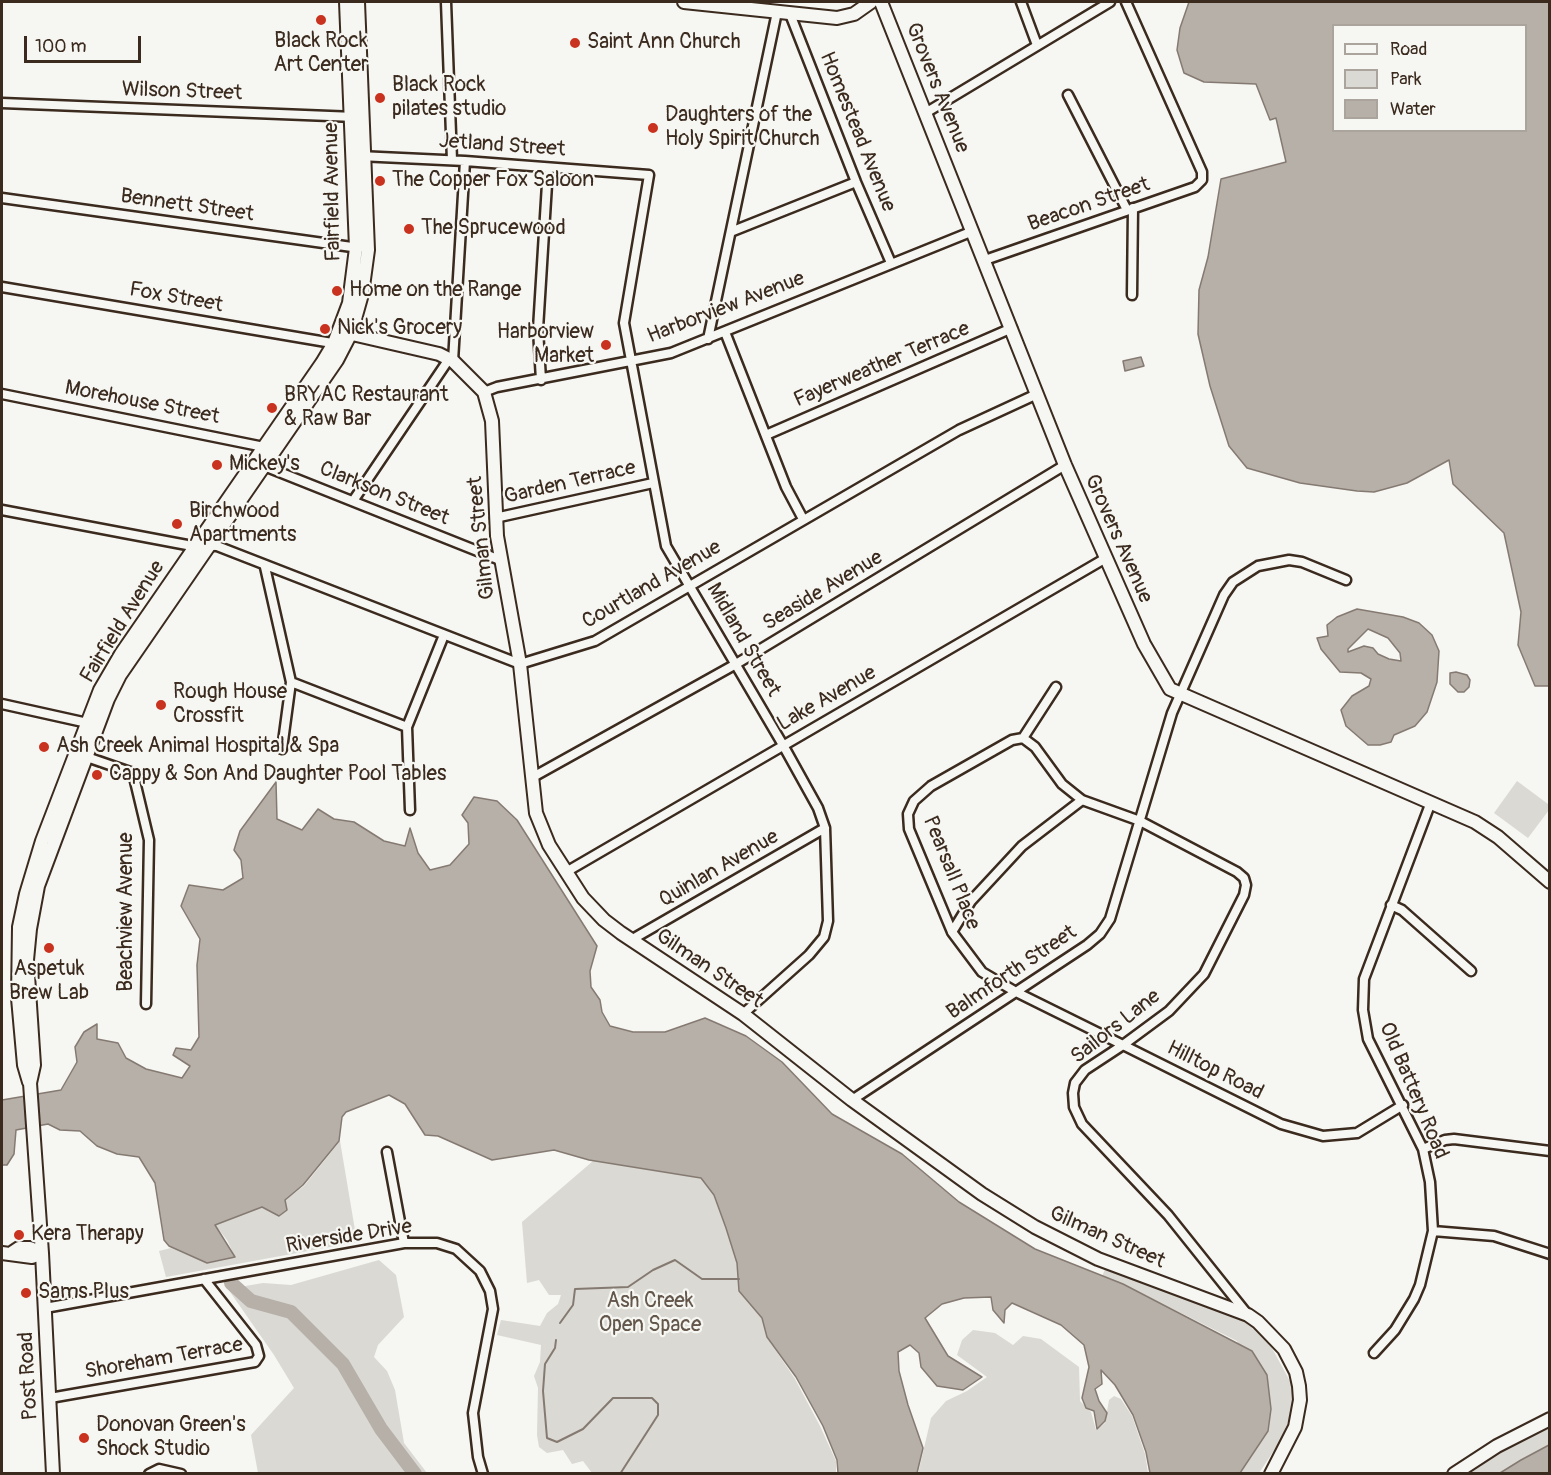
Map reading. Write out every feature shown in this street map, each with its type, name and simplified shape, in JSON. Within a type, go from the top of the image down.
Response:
[{"type":"street","points":[[337,2],[346,2]]},
{"type":"street","name":"Fairfield Avenue","points":[[33,1133],[30,1086],[24,1065],[18,998],[25,928],[48,842],[93,725],[100,690],[270,448],[342,338],[362,249],[356,117],[346,2]]},
{"type":"street","name":"Fairfield Avenue","points":[[356,117],[358,2]]},
{"type":"street","points":[[446,2],[452,160]]},
{"type":"street","points":[[684,2],[716,3],[790,14],[843,17],[871,2]]},
{"type":"street","name":"Grovers Avenue","points":[[881,2],[927,112],[1065,465],[1156,668],[1170,689],[1181,696],[1475,822],[1498,837],[1550,882]]},
{"type":"street","points":[[1021,2],[1037,45]]},
{"type":"street","points":[[927,112],[1110,2]]},
{"type":"street","name":"Beacon Street","points":[[985,260],[1195,187],[1202,180],[1202,172],[1126,2]]},
{"type":"street","points":[[708,339],[733,231],[777,12]]},
{"type":"street","name":"Homestead Avenue","points":[[790,14],[856,182],[891,262]]},
{"type":"street","points":[[1068,95],[1130,209],[1132,295]]},
{"type":"street","name":"Wilson Street","points":[[2,103],[356,117]]},
{"type":"street","name":"Jetland Street","points":[[358,156],[465,160],[649,175]]},
{"type":"street","points":[[353,501],[451,360],[465,160]]},
{"type":"street","points":[[541,380],[538,329],[548,168]]},
{"type":"street","name":"Midland Street","points":[[649,175],[624,323],[666,546],[783,745],[818,808],[825,828],[828,921],[824,937],[809,955],[743,1014]]},
{"type":"street","points":[[733,231],[856,182]]},
{"type":"street","name":"Bennett Street","points":[[2,198],[362,249]]},
{"type":"street","name":"Harborview Avenue","points":[[484,392],[497,387],[671,353],[891,262],[973,231]]},
{"type":"street","name":"Fox Street","points":[[2,286],[342,338]]},
{"type":"street","name":"Fayerweather Terrace","points":[[766,435],[1012,328]]},
{"type":"street","points":[[725,332],[786,487],[803,519]]},
{"type":"street","name":"Gilman Street","points":[[342,338],[431,351],[451,360],[484,392],[492,421],[495,519],[500,560],[520,664],[539,826],[566,872],[592,909],[632,940],[743,1014],[852,1100],[981,1194],[1035,1227],[1098,1259],[1248,1315],[1284,1349],[1296,1372],[1299,1386],[1300,1400],[1295,1426],[1271,1473]]},
{"type":"street","name":"Morehouse Street","points":[[2,394],[270,448]]},
{"type":"street","name":"Courtland Avenue","points":[[520,664],[595,640],[959,430],[1037,394]]},
{"type":"street","name":"Clarkson Street","points":[[258,464],[500,560]]},
{"type":"street","name":"Seaside Avenue","points":[[533,777],[736,664],[1065,465]]},
{"type":"street","name":"Garden Terrace","points":[[495,519],[653,483]]},
{"type":"street","points":[[2,510],[202,545],[520,664]]},
{"type":"street","name":"Lake Avenue","points":[[566,872],[1106,558]]},
{"type":"street","name":"Balmforth Street","points":[[852,1100],[1087,945],[1100,934],[1110,919],[1172,713],[1224,595],[1241,577],[1258,566],[1289,560],[1302,562],[1346,580]]},
{"type":"street","points":[[265,567],[291,682],[282,748]]},
{"type":"street","points":[[410,810],[407,727],[444,635]]},
{"type":"street","points":[[291,682],[407,727]]},
{"type":"street","points":[[1056,687],[1023,738],[1035,747],[1062,784],[1082,800],[1140,821]]},
{"type":"street","points":[[2,704],[93,725]]},
{"type":"street","name":"Pearsall Place","points":[[1016,992],[982,972],[952,932],[909,829],[908,814],[914,801],[931,786],[1012,740],[1023,738]]},
{"type":"street","name":"Beachview Avenue","points":[[81,755],[133,773],[149,840],[146,1004]]},
{"type":"street","points":[[952,932],[971,902],[1022,846],[1082,800]]},
{"type":"street","name":"Old Battery Road","points":[[1374,1353],[1395,1330],[1414,1299],[1420,1285],[1433,1231],[1430,1182],[1423,1149],[1403,1105],[1368,1040],[1362,1010],[1364,979],[1431,802]]},
{"type":"street","name":"Sailors Lane","points":[[1140,821],[1237,872],[1246,885],[1244,895],[1204,974],[1169,1011],[1085,1070],[1075,1083],[1074,1107],[1082,1124],[1168,1215],[1248,1315]]},
{"type":"street","name":"Quinlan Avenue","points":[[632,940],[825,828]]},
{"type":"street","points":[[1391,905],[1402,910],[1471,971]]},
{"type":"street","name":"Hilltop Road","points":[[1016,992],[1281,1124],[1323,1136],[1357,1133],[1403,1105]]},
{"type":"street","name":"Post Road","points":[[33,1133],[42,1253],[53,1473]]},
{"type":"street","points":[[1423,1149],[1445,1140],[1454,1139],[1550,1151]]},
{"type":"street","points":[[387,1152],[404,1244]]},
{"type":"street","points":[[1433,1231],[1494,1236],[1550,1254]]},
{"type":"street","name":"Riverside Drive","points":[[45,1308],[404,1244],[437,1243],[456,1249],[480,1271],[490,1291],[491,1325],[477,1383],[473,1413],[478,1456],[483,1473]]},
{"type":"street","points":[[8,1252],[24,1257],[42,1253]]},
{"type":"street","name":"Shoreham Terrace","points":[[50,1398],[255,1362],[259,1356],[256,1345],[204,1279]]},
{"type":"street","points":[[1454,1473],[1511,1438],[1550,1419]]},
{"type":"street","points":[[149,1473],[168,1469],[181,1473]]},
{"type":"green space","points":[[1517,781],[1548,804],[1549,810],[1528,838],[1494,813]]},
{"type":"green space","points":[[340,1141],[357,1242],[166,1277],[159,1251],[171,1248],[207,1263],[235,1257],[227,1240],[215,1225],[262,1207],[280,1216],[287,1210],[285,1200],[304,1186]]},
{"type":"green space","name":"Ash Creek Open Space","points":[[600,1155],[706,1175],[717,1191],[772,1336],[768,1339],[795,1379],[820,1426],[836,1461],[836,1473],[592,1473],[583,1461],[572,1464],[563,1450],[547,1453],[539,1447],[538,1388],[534,1376],[540,1362],[541,1345],[497,1335],[501,1320],[540,1326],[547,1313],[558,1304],[561,1295],[549,1295],[539,1280],[527,1283],[522,1222]]},
{"type":"green space","points":[[379,1260],[396,1275],[404,1317],[378,1345],[374,1357],[387,1371],[395,1390],[404,1443],[427,1473],[258,1473],[251,1435],[294,1388],[228,1289],[263,1283],[291,1285]]},
{"type":"green space","points":[[1105,1269],[1247,1322],[1267,1339],[1292,1385],[1294,1401],[1291,1415],[1279,1443],[1259,1473],[1240,1473],[1268,1431],[1237,1341],[1123,1284],[1102,1277]]},
{"type":"green space","points":[[973,1330],[995,1333],[1013,1345],[1023,1336],[1041,1339],[1079,1367],[1080,1401],[1091,1412],[1096,1430],[1105,1423],[1109,1400],[1114,1396],[1121,1399],[1132,1416],[1145,1454],[1148,1473],[918,1474],[931,1418],[946,1401],[967,1391],[987,1377],[957,1355],[962,1340]]},
{"type":"green space","points":[[1549,1428],[1549,1445],[1500,1473],[1467,1474],[1489,1458]]},
{"type":"water","points":[[1189,2],[1549,2],[1549,686],[1535,686],[1518,645],[1521,612],[1504,533],[1453,484],[1449,460],[1407,483],[1374,492],[1357,491],[1300,483],[1247,468],[1229,446],[1210,386],[1198,334],[1199,290],[1208,257],[1221,179],[1286,162],[1276,118],[1270,120],[1256,84],[1204,82],[1184,73],[1177,50],[1180,28]]},
{"type":"water","points":[[1141,357],[1144,366],[1125,371],[1123,361]]},
{"type":"water","points":[[1357,609],[1403,617],[1419,623],[1432,635],[1439,651],[1437,682],[1427,712],[1415,726],[1394,735],[1391,742],[1368,745],[1346,726],[1341,710],[1352,696],[1369,686],[1371,679],[1361,673],[1340,672],[1321,649],[1317,638],[1328,636],[1327,625],[1337,617]],"holes":[[[1368,629],[1388,638],[1400,653],[1401,661],[1389,659],[1378,654],[1373,648],[1364,646],[1348,652],[1348,649]]]},
{"type":"water","points":[[1450,673],[1467,675],[1470,680],[1469,687],[1464,692],[1458,692],[1450,684]]},
{"type":"water","points":[[276,782],[277,819],[302,830],[318,809],[334,819],[354,822],[384,841],[405,846],[410,828],[418,853],[430,870],[450,865],[469,844],[468,823],[462,815],[474,797],[497,801],[517,820],[597,946],[590,971],[591,987],[600,1000],[602,1012],[610,1026],[633,1032],[665,1032],[705,1018],[746,1036],[782,1062],[832,1114],[902,1154],[959,1202],[1035,1249],[1123,1284],[1252,1351],[1267,1375],[1271,1409],[1268,1431],[1240,1473],[1150,1473],[1146,1452],[1133,1415],[1115,1385],[1101,1370],[1102,1384],[1095,1389],[1107,1413],[1105,1421],[1097,1429],[1094,1411],[1086,1408],[1082,1398],[1089,1367],[1084,1345],[1061,1325],[1012,1303],[1005,1310],[1004,1323],[993,1310],[991,1297],[964,1298],[942,1304],[925,1318],[948,1356],[982,1377],[963,1390],[937,1386],[921,1367],[919,1353],[910,1345],[898,1352],[899,1371],[923,1448],[917,1473],[838,1473],[837,1460],[823,1426],[796,1377],[767,1337],[762,1318],[739,1291],[737,1263],[726,1228],[714,1195],[701,1178],[589,1160],[554,1150],[492,1160],[438,1136],[425,1135],[405,1104],[389,1095],[346,1112],[342,1117],[339,1141],[303,1185],[285,1200],[287,1210],[279,1216],[262,1207],[215,1225],[235,1257],[207,1263],[169,1246],[164,1240],[155,1183],[139,1157],[117,1154],[97,1146],[80,1131],[60,1130],[48,1124],[16,1130],[14,1154],[7,1165],[2,1165],[2,1100],[61,1090],[77,1062],[75,1047],[84,1032],[97,1024],[97,1039],[118,1043],[126,1058],[146,1069],[182,1078],[190,1066],[173,1055],[176,1048],[191,1050],[199,1037],[197,965],[200,939],[181,906],[189,885],[223,890],[243,878],[241,860],[234,850],[240,831]]},
{"type":"water","points":[[1549,1445],[1549,1473],[1500,1473],[1521,1460]]},
{"type":"waterway","points":[[560,1323],[573,1305],[575,1289],[628,1287],[653,1270],[675,1260],[702,1279],[739,1279]]},
{"type":"waterway","points":[[231,1283],[251,1301],[291,1312],[343,1364],[381,1429],[415,1474]]},
{"type":"waterway","points":[[556,1340],[555,1348],[545,1364],[543,1391],[547,1438],[557,1442],[583,1429],[613,1398],[652,1398],[658,1404],[658,1415],[620,1474]]},
{"type":"place","name":"Black Rock Art Center","points":[[321,20]]},
{"type":"place","name":"Saint Ann Church","points":[[575,43]]},
{"type":"place","name":"Black Rock pilates studio","points":[[380,98]]},
{"type":"place","name":"Daughters of the Holy Spirit Church","points":[[653,128]]},
{"type":"place","name":"The Copper Fox Saloon","points":[[380,181]]},
{"type":"place","name":"The Sprucewood","points":[[409,229]]},
{"type":"place","name":"Home on the Range","points":[[337,291]]},
{"type":"place","name":"Nick's Grocery","points":[[325,329]]},
{"type":"place","name":"Harborview Market","points":[[606,345]]},
{"type":"place","name":"BRYAC Restaurant & Raw Bar","points":[[272,408]]},
{"type":"place","name":"Mickey's","points":[[217,465]]},
{"type":"place","name":"Birchwood Apartments","points":[[177,524]]},
{"type":"place","name":"Rough House Crossfit","points":[[161,705]]},
{"type":"place","name":"Ash Creek Animal Hospital & Spa","points":[[44,747]]},
{"type":"place","name":"Cappy & Son And Daughter Pool Tables","points":[[97,775]]},
{"type":"place","name":"Aspetuk Brew Lab","points":[[49,948]]},
{"type":"place","name":"Kera Therapy","points":[[19,1235]]},
{"type":"place","name":"Sams Plus","points":[[26,1293]]},
{"type":"place","name":"Donovan Green's Shock Studio","points":[[84,1438]]}]
